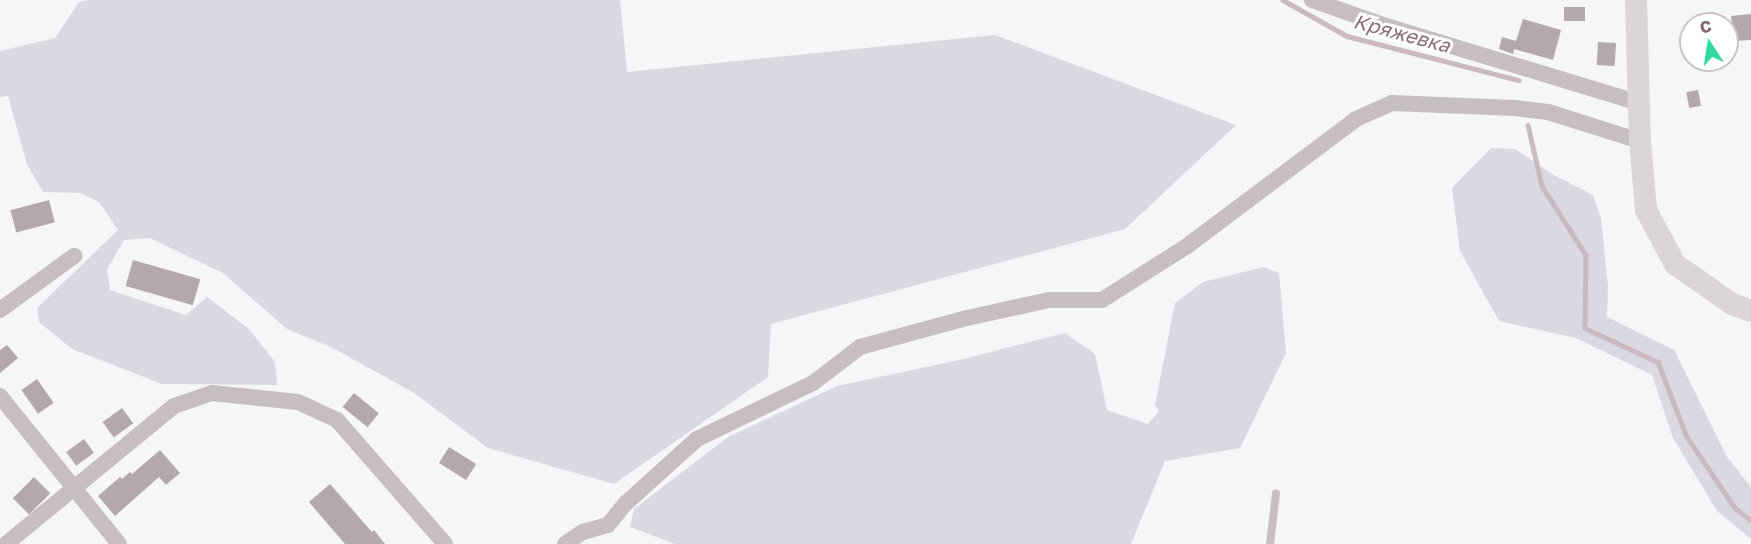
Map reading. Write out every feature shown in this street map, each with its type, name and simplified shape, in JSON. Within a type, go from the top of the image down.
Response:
[{"type":"street","points":[[1312,0],[1386,26],[1639,103]]},
{"type":"street","points":[[1636,0],[1640,141],[1646,210],[1675,264],[1732,304],[1751,311]]},
{"type":"street","points":[[565,544],[583,532],[608,525],[625,504],[698,439],[813,383],[860,347],[968,318],[1049,300],[1102,300],[1187,246],[1356,119],[1392,104],[1515,108],[1548,112],[1640,141]]},
{"type":"street","points":[[0,310],[74,256]]},
{"type":"street","points":[[6,544],[174,406],[212,393],[298,402],[337,420],[445,544]]},
{"type":"street","points":[[0,396],[119,544]]},
{"type":"lane","points":[[1270,544],[1276,493]]},
{"type":"shaded area","points":[[89,0],[620,0],[627,72],[995,35],[1236,125],[1125,229],[771,324],[768,377],[614,484],[488,448],[414,393],[331,347],[287,329],[223,273],[150,238],[124,240],[107,269],[110,290],[186,315],[207,297],[249,329],[275,362],[277,385],[162,384],[72,349],[39,322],[37,308],[118,230],[99,202],[80,193],[43,192],[27,164],[8,96],[0,97],[0,51],[55,38],[79,2]]},
{"type":"shaded area","points":[[1491,148],[1515,149],[1552,174],[1593,195],[1601,218],[1608,286],[1607,317],[1674,350],[1727,457],[1751,487],[1751,539],[1717,511],[1673,438],[1652,375],[1576,338],[1499,321],[1460,251],[1452,188]]},
{"type":"shaded area","points":[[1264,267],[1279,273],[1286,353],[1240,448],[1165,461],[1131,544],[675,544],[630,527],[634,509],[728,437],[837,386],[959,360],[1065,333],[1095,354],[1107,410],[1148,424],[1159,411],[1155,405],[1175,303],[1203,282]]},
{"type":"building","points":[[1564,7],[1585,7],[1585,21],[1564,21]]},
{"type":"building","points":[[1751,14],[1751,40],[1739,41],[1739,15]]},
{"type":"building","points":[[1523,19],[1561,30],[1553,60],[1514,49],[1513,54],[1499,49],[1502,37],[1516,41]]},
{"type":"building","points":[[1598,42],[1616,43],[1615,66],[1597,65]]},
{"type":"building","points":[[1698,90],[1701,106],[1689,108],[1686,92]]},
{"type":"building","points":[[49,200],[55,222],[16,233],[10,210]]},
{"type":"building","points":[[133,260],[200,279],[193,305],[126,286]]},
{"type":"building","points":[[7,345],[18,358],[0,373],[0,350]]},
{"type":"building","points":[[37,379],[54,403],[38,414],[21,390]]},
{"type":"building","points":[[354,393],[379,413],[368,427],[343,407]]},
{"type":"building","points":[[122,408],[133,423],[114,437],[103,422]]},
{"type":"building","points":[[84,439],[94,453],[76,466],[66,452]]},
{"type":"building","points":[[449,447],[476,464],[466,480],[439,463]]},
{"type":"building","points":[[160,450],[180,473],[166,485],[159,477],[115,516],[98,496],[120,477],[122,479],[130,472],[132,474]]},
{"type":"building","points":[[34,477],[50,493],[29,514],[13,498]]},
{"type":"building","points":[[330,484],[385,544],[345,544],[309,502]]},
{"type":"waterway","name":"Кряжевка","points":[[1283,0],[1347,36],[1518,80]]},
{"type":"waterway","name":"Кряжевка","points":[[1528,125],[1542,186],[1586,255],[1585,328],[1658,362],[1687,437],[1735,508],[1751,520]]}]
